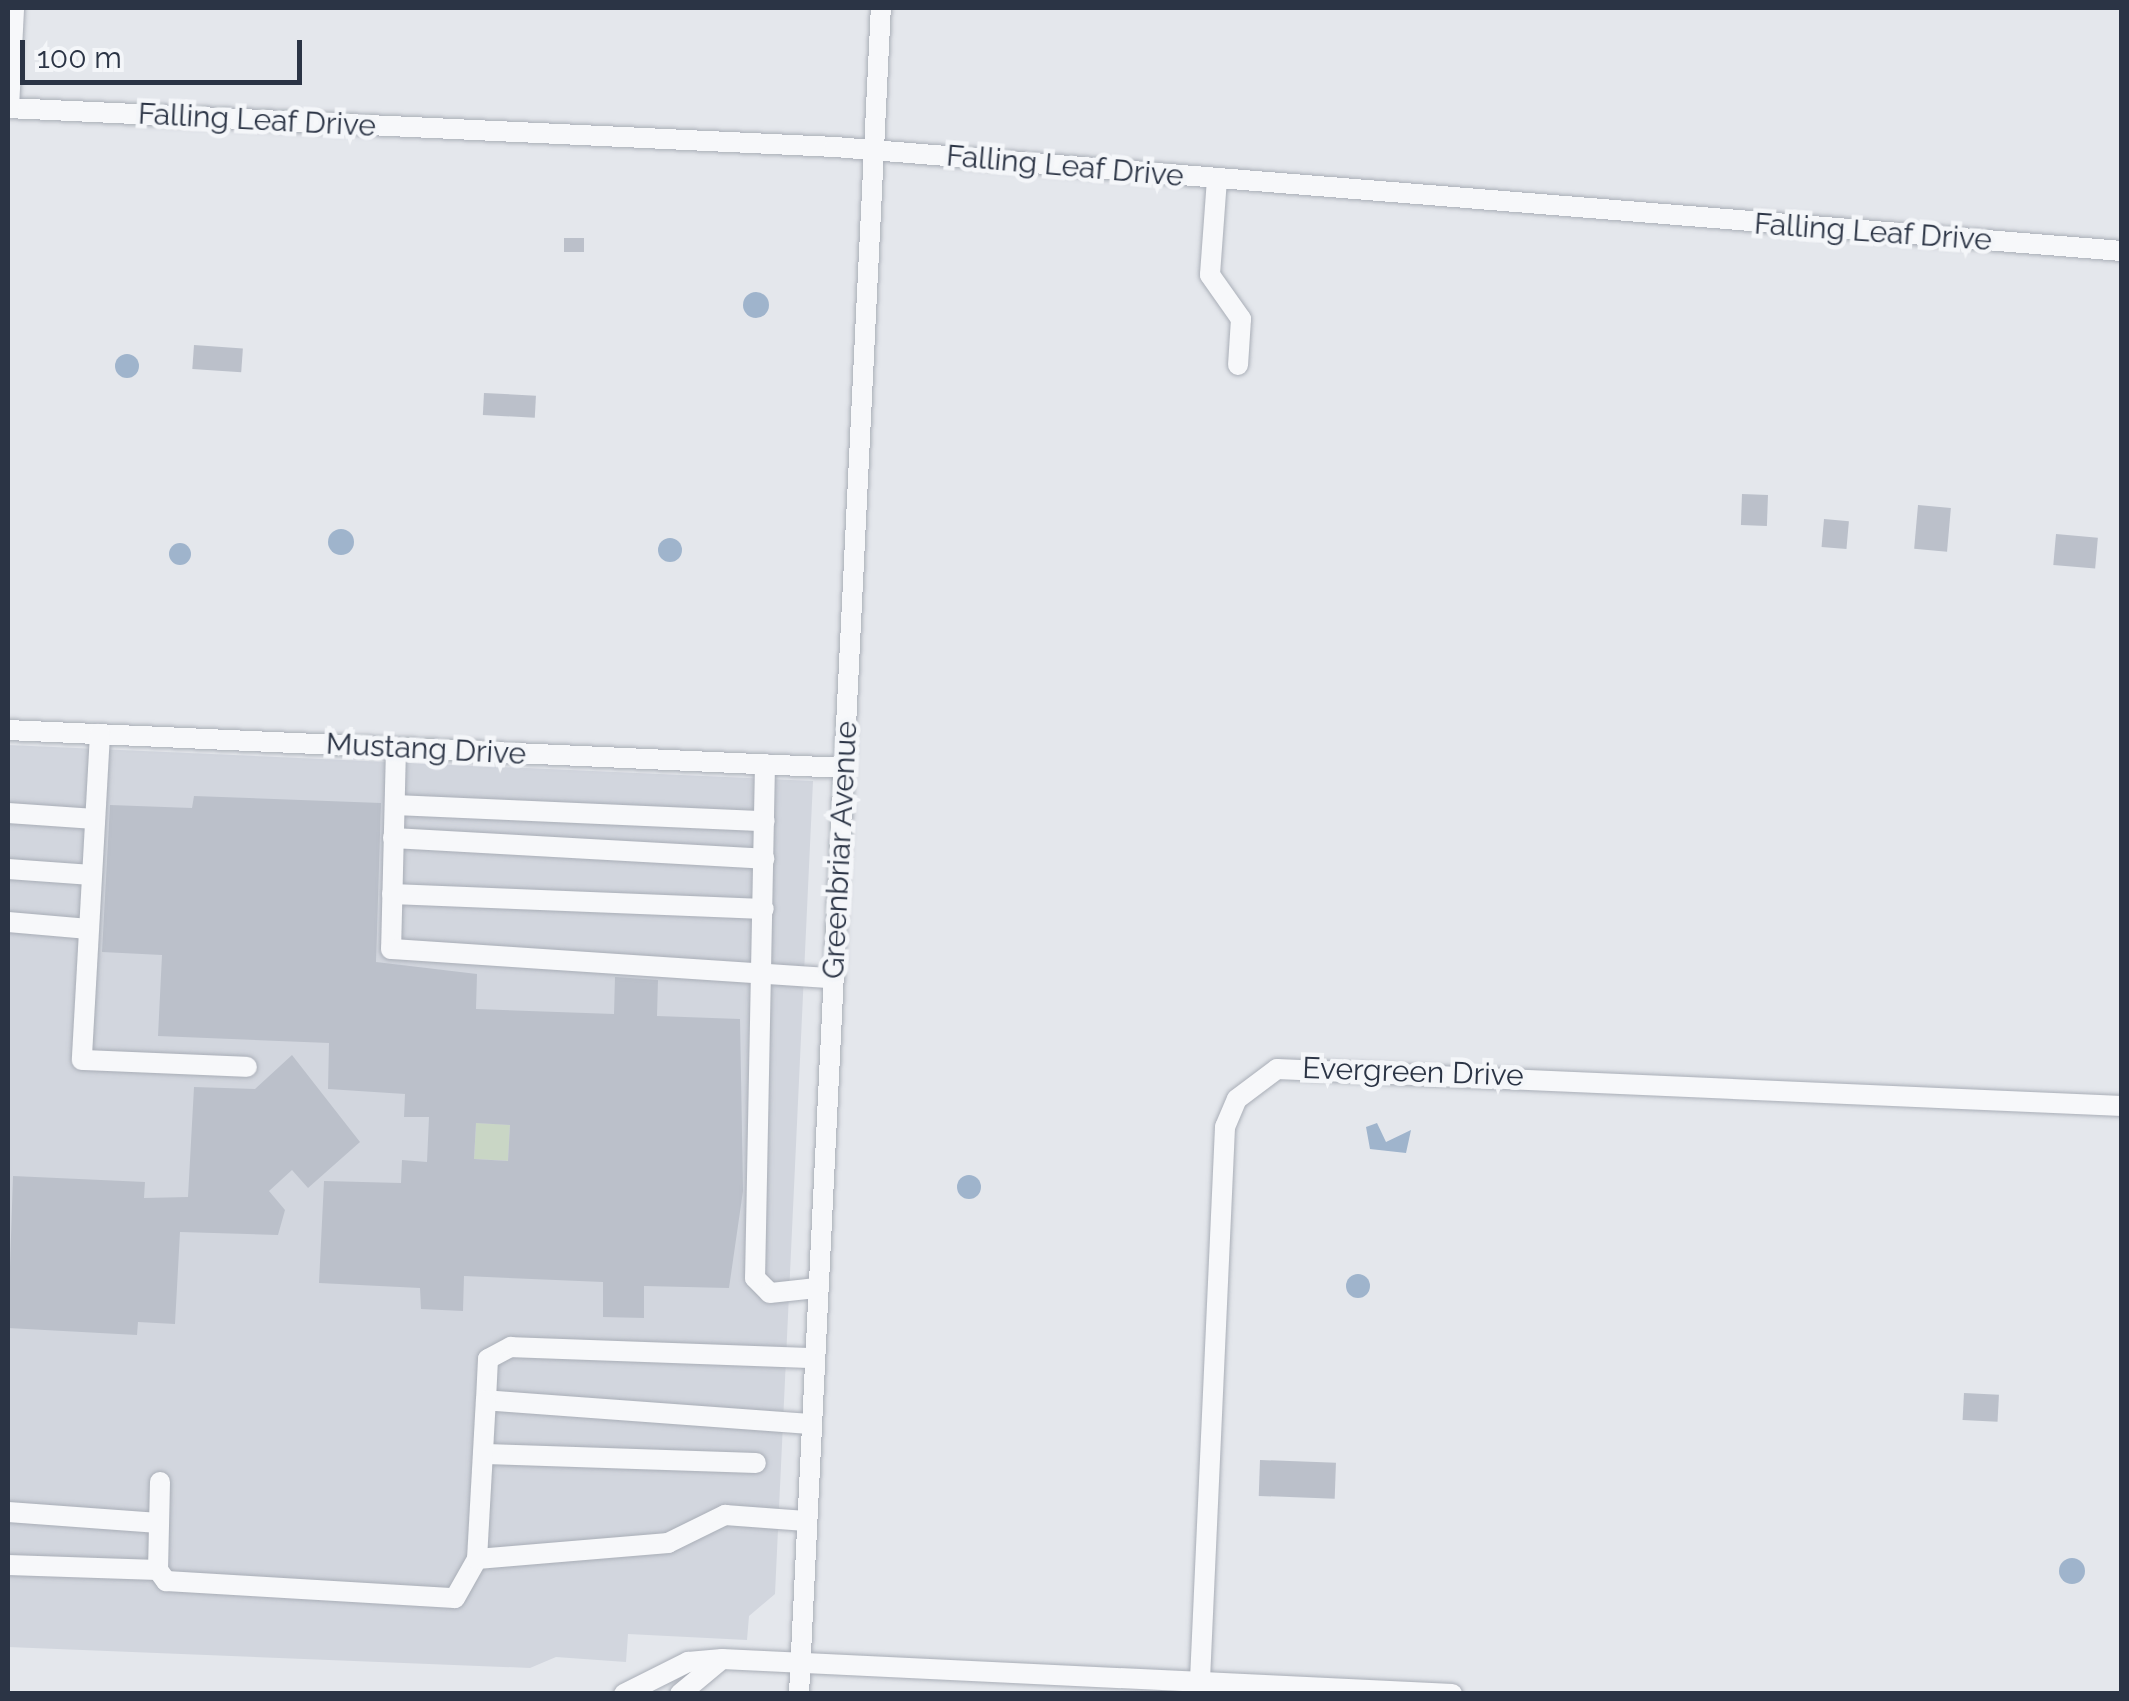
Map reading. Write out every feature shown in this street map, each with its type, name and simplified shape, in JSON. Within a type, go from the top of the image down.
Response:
[{"type":"street","points":[[8,108],[14,8]]},
{"type":"street","name":"Greenbriar Avenue","points":[[798,1694],[882,8]]},
{"type":"street","name":"Falling Leaf Drive","points":[[8,108],[874,150],[2122,250]]},
{"type":"street","points":[[1216,179],[1210,275],[1241,319],[1238,366]]},
{"type":"street","name":"Mustang Drive","points":[[8,730],[844,768]]},
{"type":"street","points":[[100,734],[82,1060],[246,1067]]},
{"type":"street","points":[[396,748],[390,948],[833,978]]},
{"type":"street","points":[[765,764],[764,973],[755,1278],[770,1293],[816,1288]]},
{"type":"street","points":[[394,805],[765,821]]},
{"type":"street","points":[[8,813],[95,819]]},
{"type":"street","points":[[394,838],[764,859]]},
{"type":"street","points":[[8,869],[92,875]]},
{"type":"street","points":[[392,894],[764,909]]},
{"type":"street","points":[[8,922],[89,929]]},
{"type":"street","name":"Evergreen Drive","points":[[1200,1680],[1225,1127],[1237,1100],[1276,1069],[1318,1064],[2122,1106]]},
{"type":"street","points":[[8,1565],[158,1570],[184,1586],[432,1599],[467,1588],[478,1559],[488,1359],[511,1347],[813,1358]]},
{"type":"street","points":[[486,1400],[810,1424]]},
{"type":"street","points":[[486,1454],[756,1463]]},
{"type":"street","points":[[158,1570],[160,1482]]},
{"type":"street","points":[[8,1512],[159,1524]]},
{"type":"street","points":[[478,1559],[668,1543],[725,1515],[806,1521]]},
{"type":"street","points":[[624,1694],[688,1662],[722,1658],[1452,1694]]},
{"type":"street","points":[[680,1694],[722,1658]]},
{"type":"shaded area","points":[[8,745],[813,781],[775,1594],[749,1616],[747,1640],[628,1634],[626,1662],[556,1657],[530,1668],[8,1647]]},
{"type":"green space","points":[[476,1123],[510,1125],[508,1161],[474,1159]]},
{"type":"water","points":[[756,292],[765,296],[769,305],[765,314],[756,318],[747,314],[743,305],[747,296]]},
{"type":"water","points":[[127,354],[136,357],[136,375],[127,378],[118,375],[115,366],[118,357]]},
{"type":"water","points":[[341,529],[350,533],[354,542],[350,551],[341,555],[332,551],[328,542],[332,533]]},
{"type":"water","points":[[670,538],[682,550],[670,562],[658,550]]},
{"type":"water","points":[[180,543],[188,546],[188,562],[180,565],[172,562],[169,554],[172,546]]},
{"type":"water","points":[[1377,1123],[1386,1142],[1411,1130],[1406,1153],[1370,1149],[1366,1127]]},
{"type":"water","points":[[969,1175],[981,1187],[969,1199],[957,1187]]},
{"type":"water","points":[[1358,1274],[1367,1277],[1367,1295],[1358,1298],[1349,1295],[1346,1286],[1349,1277]]},
{"type":"water","points":[[2072,1558],[2081,1562],[2085,1571],[2081,1580],[2072,1584],[2063,1580],[2059,1571],[2063,1562]]},
{"type":"building","points":[[564,238],[584,238],[584,252],[564,252]]},
{"type":"building","points":[[194,345],[243,348],[241,372],[192,369]]},
{"type":"building","points":[[484,393],[536,396],[535,418],[483,415]]},
{"type":"building","points":[[1742,494],[1768,495],[1767,526],[1741,525]]},
{"type":"building","points":[[1918,505],[1951,508],[1947,552],[1914,549]]},
{"type":"building","points":[[1824,519],[1849,521],[1846,549],[1822,547]]},
{"type":"building","points":[[2056,534],[2098,538],[2095,569],[2053,565]]},
{"type":"building","points":[[194,796],[381,803],[376,962],[477,974],[476,1009],[614,1014],[615,977],[658,980],[657,1016],[740,1019],[743,1191],[729,1288],[644,1286],[644,1318],[603,1317],[603,1282],[464,1276],[463,1311],[421,1309],[420,1288],[319,1283],[324,1181],[401,1183],[402,1160],[427,1162],[429,1117],[404,1117],[405,1094],[328,1089],[329,1043],[158,1036],[162,955],[102,952],[110,805],[192,808]],"holes":[[[476,1123],[510,1125],[508,1161],[474,1159]]]},
{"type":"building","points":[[292,1055],[360,1142],[308,1188],[292,1170],[269,1191],[285,1210],[278,1235],[180,1232],[175,1324],[138,1322],[137,1335],[8,1328],[13,1176],[145,1182],[144,1198],[188,1197],[194,1087],[255,1089]]},
{"type":"building","points":[[1964,1393],[1999,1395],[1998,1422],[1963,1420]]},
{"type":"building","points":[[1260,1460],[1336,1463],[1335,1499],[1259,1496]]}]
